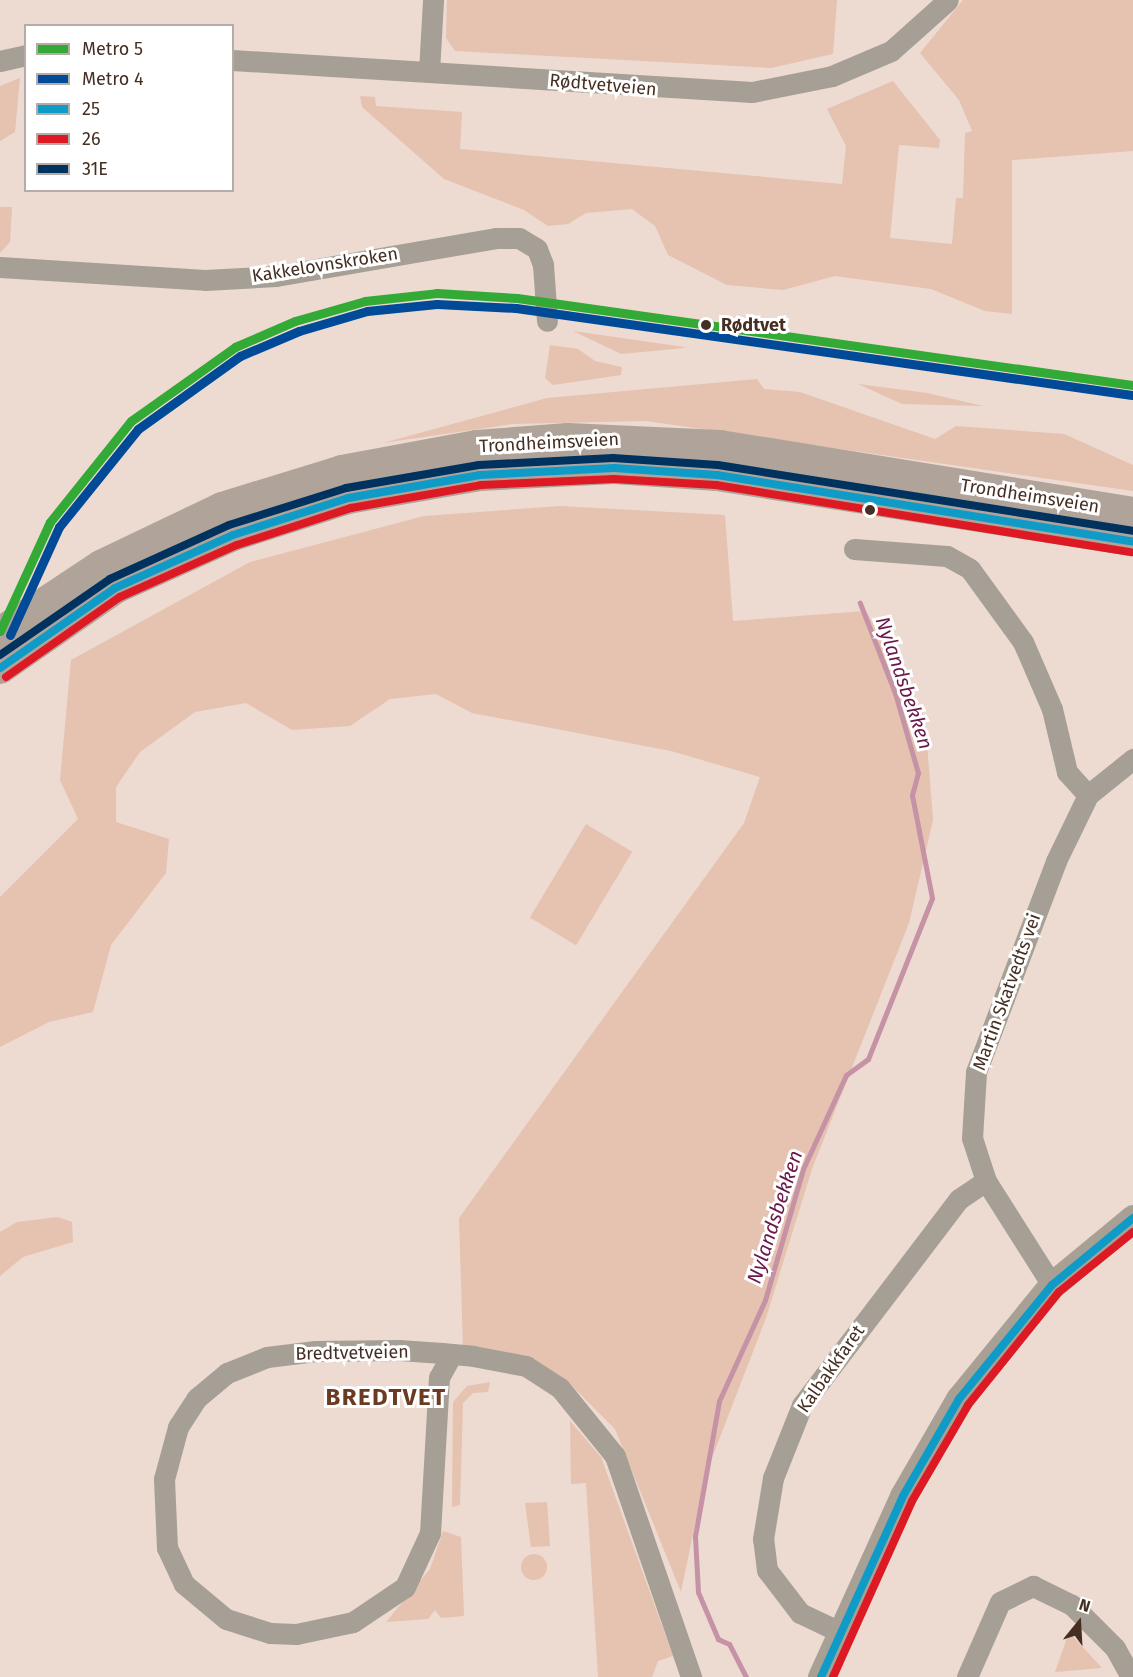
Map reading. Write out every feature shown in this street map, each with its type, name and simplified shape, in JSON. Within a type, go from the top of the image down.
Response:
[{"type":"highway","name":"Trondheimsveien","points":[[0,633],[100,566],[222,508],[342,471],[477,446],[579,439],[720,446],[1131,533]]},
{"type":"highway","name":"Trondheimsveien","points":[[0,668],[115,588],[233,535],[348,498],[480,476],[604,468],[717,475],[1131,533]]},
{"type":"main road","points":[[821,1677],[840,1632],[938,1432],[1000,1344],[1052,1285],[1133,1218]]},
{"type":"street","points":[[429,72],[434,0]]},
{"type":"street","name":"Rødtvetveien","points":[[234,60],[752,92],[832,76],[891,51],[948,0]]},
{"type":"street","points":[[0,61],[24,55]]},
{"type":"street","name":"Kakkelovnskroken","points":[[0,267],[205,280],[276,276],[496,237],[519,238],[537,249],[543,265],[547,321]]},
{"type":"street","points":[[854,549],[946,556],[970,569],[1023,642],[1052,709],[1067,772],[1088,795]]},
{"type":"street","name":"Martin Skatvedts vei","points":[[1052,1285],[986,1181],[972,1138],[975,1072],[1056,861],[1088,795],[1133,759]]},
{"type":"street","name":"Kalbakkfaret","points":[[840,1632],[800,1613],[767,1570],[763,1539],[773,1478],[802,1405],[959,1199],[986,1181]]},
{"type":"street","name":"Bredtvetveien","points":[[452,1354],[439,1377],[430,1533],[405,1587],[353,1622],[296,1634],[270,1633],[226,1619],[184,1584],[167,1548],[161,1509],[178,1427],[197,1398],[227,1373],[267,1357],[316,1351],[452,1354],[526,1366],[560,1388],[615,1456],[691,1677]]},
{"type":"street","points":[[967,1677],[1000,1602],[1033,1586],[1072,1605],[1114,1648],[1131,1677]]},
{"type":"shaded area","points":[[447,0],[837,0],[833,54],[771,68],[455,51],[446,38]]},
{"type":"shaded area","points":[[963,0],[1133,0],[1133,151],[1012,160],[1012,314],[985,311],[931,289],[835,276],[783,290],[727,285],[668,255],[655,226],[632,209],[586,213],[568,224],[548,226],[524,210],[444,179],[362,107],[360,96],[375,97],[376,106],[462,112],[460,149],[842,184],[846,146],[827,109],[893,81],[940,140],[939,148],[899,145],[890,238],[952,244],[956,198],[963,198],[965,133],[972,131],[959,100],[920,53]]},
{"type":"shaded area","points":[[20,78],[15,132],[0,141],[0,86]]},
{"type":"shaded area","points":[[0,207],[12,207],[10,242],[0,253]]},
{"type":"shaded area","points":[[573,331],[684,347],[684,348],[621,354]]},
{"type":"shaded area","points":[[550,345],[578,349],[595,361],[622,367],[621,375],[553,385],[545,378]]},
{"type":"shaded area","points":[[757,379],[764,389],[800,392],[935,439],[956,426],[1064,434],[1133,465],[1133,491],[646,421],[513,424],[383,443],[547,398]]},
{"type":"shaded area","points":[[858,384],[927,393],[983,406],[902,404]]},
{"type":"shaded area","points":[[560,506],[725,515],[733,621],[866,611],[925,718],[933,820],[909,923],[812,1169],[766,1318],[705,1476],[681,1592],[615,1429],[566,1380],[463,1348],[459,1218],[744,823],[760,777],[671,751],[472,713],[436,694],[390,699],[350,726],[292,730],[246,703],[195,712],[140,752],[116,787],[116,822],[169,839],[166,873],[111,945],[93,1012],[49,1022],[0,1047],[0,897],[78,819],[60,780],[71,660],[250,562],[424,516]]},
{"type":"shaded area","points":[[586,824],[632,852],[576,945],[530,917]]},
{"type":"shaded area","points":[[58,1217],[72,1222],[73,1242],[23,1257],[0,1276],[0,1232],[17,1222]]},
{"type":"shaded area","points":[[490,1382],[488,1392],[473,1393],[463,1403],[460,1505],[452,1507],[453,1402],[467,1386]]},
{"type":"shaded area","points":[[570,1421],[601,1457],[673,1656],[658,1661],[652,1677],[598,1677],[586,1483],[571,1484]]},
{"type":"shaded area","points":[[547,1502],[550,1546],[531,1547],[525,1503]]},
{"type":"shaded area","points":[[443,1531],[461,1537],[464,1616],[441,1618],[435,1610],[428,1619],[386,1622],[430,1569]]},
{"type":"shaded area","points":[[534,1554],[543,1558],[547,1567],[543,1576],[534,1580],[525,1576],[521,1567],[525,1558]]},
{"type":"shaded area","points":[[1069,1632],[1102,1668],[1055,1672]]},
{"type":"waterway","name":"Nylandsbekken","points":[[746,1677],[729,1644],[718,1639],[698,1592],[695,1536],[719,1401],[765,1300],[803,1169],[846,1075],[868,1059],[932,898],[912,795],[918,773],[895,693],[860,603]]},
{"type":"metro line","name":"5","points":[[0,631],[50,522],[131,421],[235,347],[295,321],[365,301],[437,293],[517,298],[1133,385]]},
{"type":"metro line","name":"4","points":[[10,635],[59,527],[138,429],[240,356],[299,331],[367,311],[437,304],[516,308],[1132,395]]},
{"type":"transit line","name":"31E","points":[[0,655],[110,579],[229,525],[346,488],[479,465],[613,458],[718,465],[1133,531]]},
{"type":"transit line","name":"25","points":[[0,668],[115,588],[233,535],[348,498],[480,475],[614,468],[717,475],[1133,542]]},
{"type":"transit line","name":"26","points":[[6,677],[120,597],[237,545],[351,508],[481,485],[614,479],[716,485],[1131,552]]},
{"type":"transit line","name":"25","points":[[821,1677],[903,1496],[959,1399],[1052,1285],[1133,1218]]},
{"type":"transit line","name":"26","points":[[833,1677],[912,1501],[968,1405],[1059,1292],[1133,1232]]},
{"type":"place","name":"Rødtvet","points":[[706,325]]},
{"type":"district","name":"BREDTVET","points":[[386,1398]]}]
